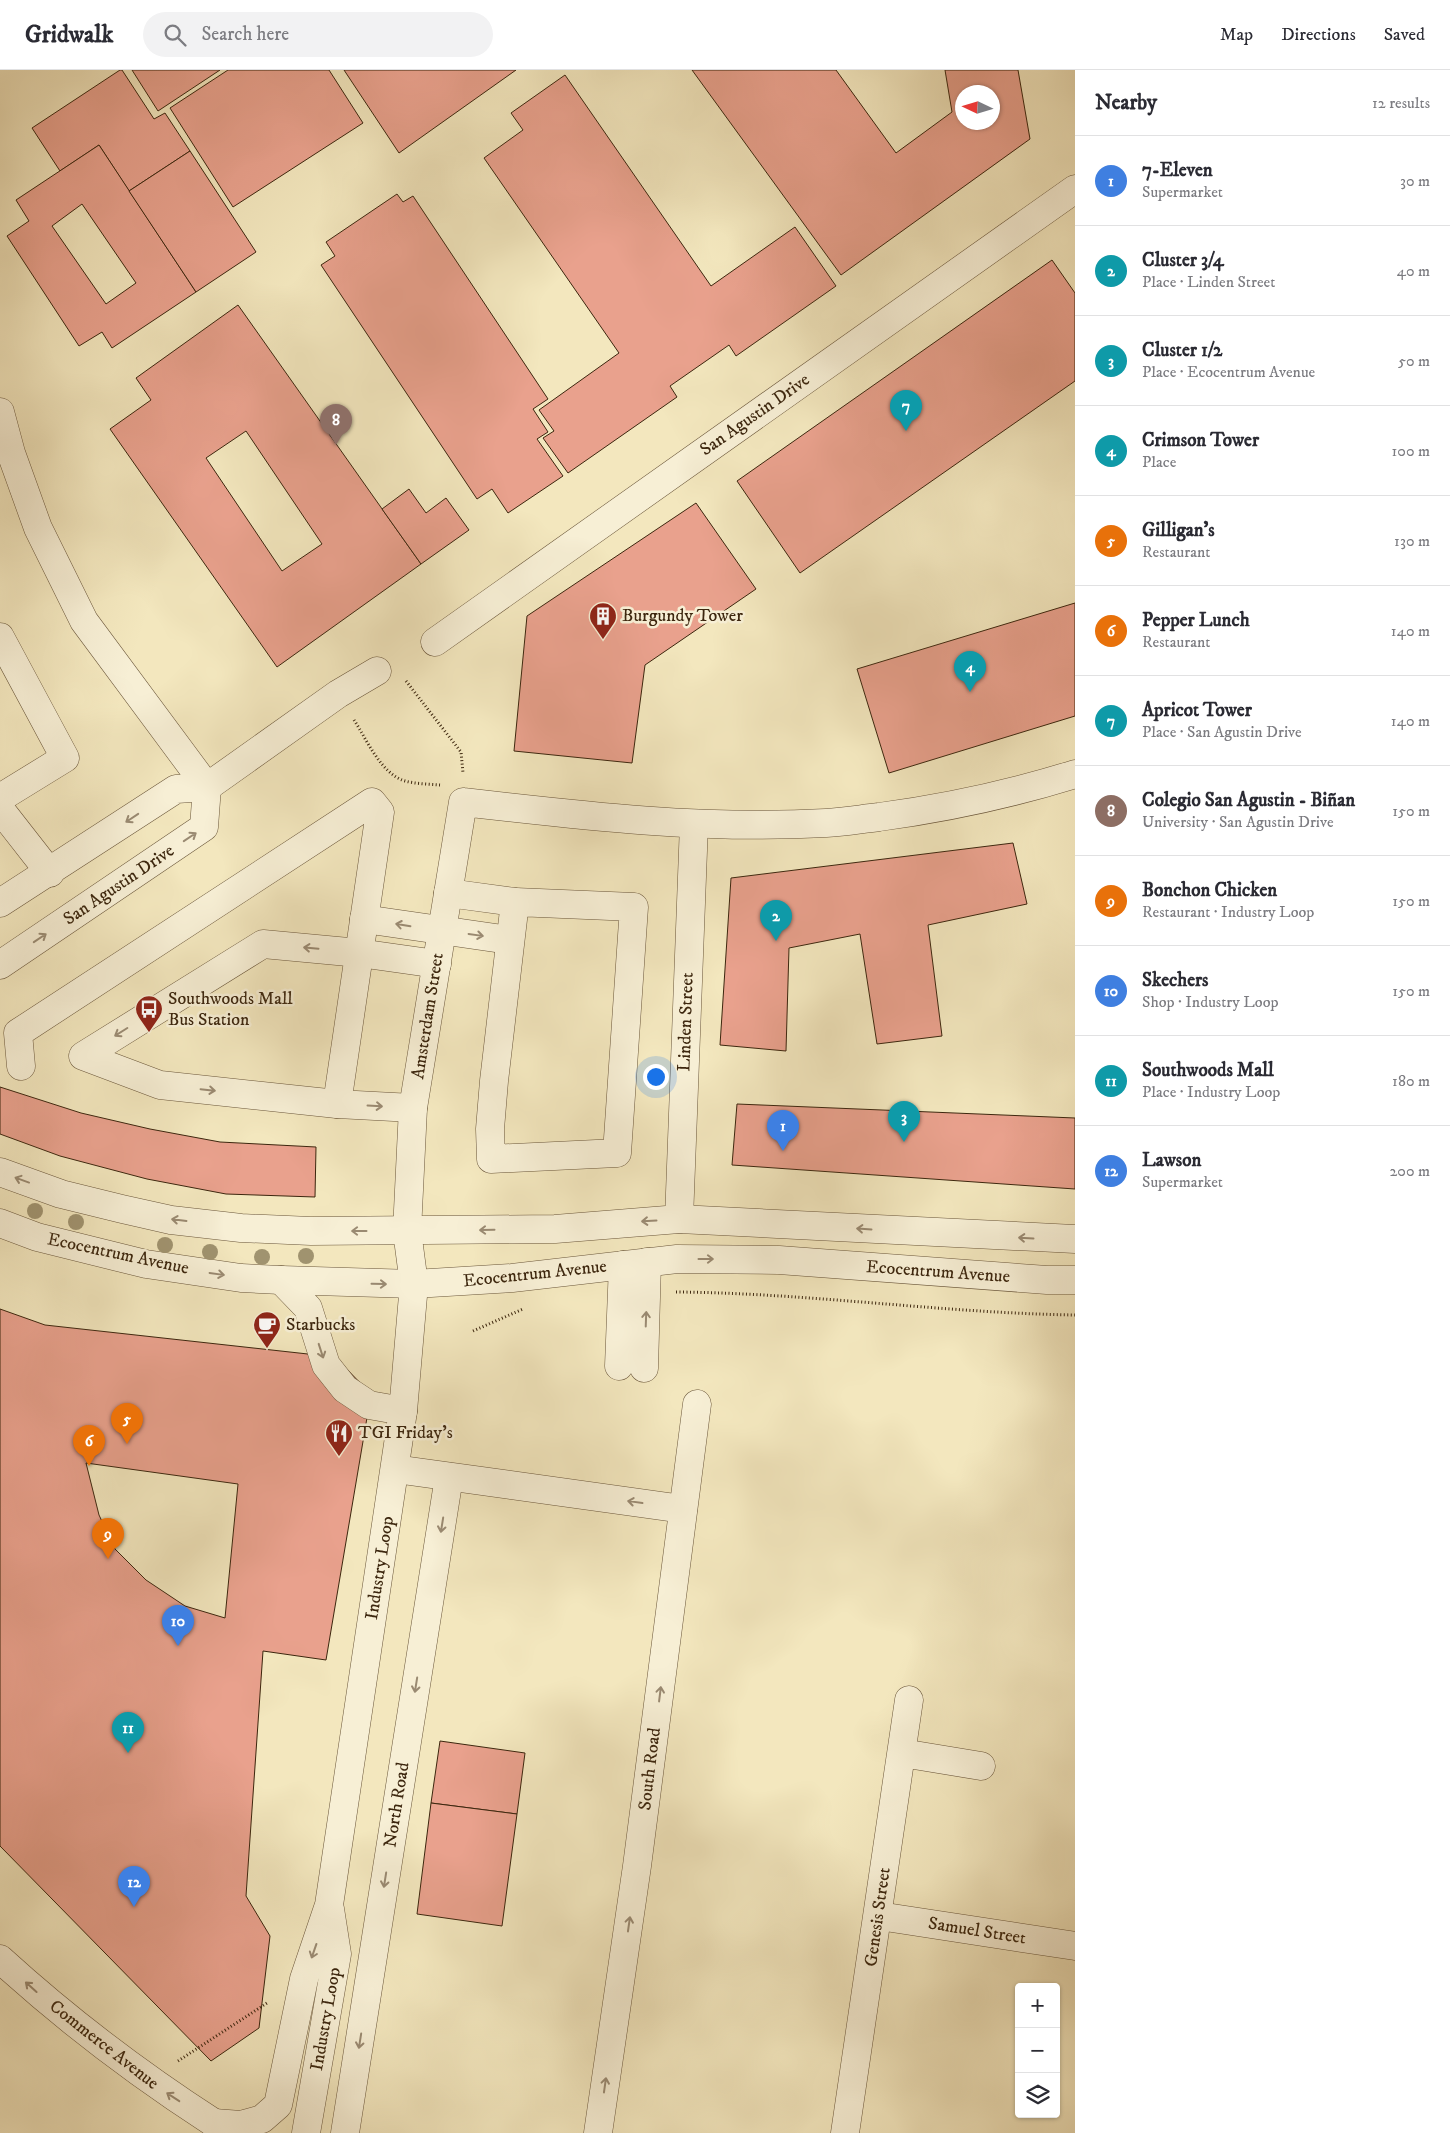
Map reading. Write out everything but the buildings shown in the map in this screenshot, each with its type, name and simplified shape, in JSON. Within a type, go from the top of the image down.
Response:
[{"type":"street","name":"San Agustin Drive","points":[[435,642],[1075,188]]},
{"type":"street","points":[[0,412],[6,455],[38,528],[84,621],[208,787]]},
{"type":"street","points":[[0,637],[65,758],[0,798]]},
{"type":"street","points":[[0,903],[176,789],[208,787],[338,694],[377,671]]},
{"type":"street","points":[[464,794],[590,817],[694,824],[827,823],[981,800],[1075,774]]},
{"type":"street","name":"San Agustin Drive","points":[[0,965],[204,827],[208,787]]},
{"type":"street","name":"Amsterdam Street","points":[[407,1231],[413,1108],[464,794]]},
{"type":"street","points":[[20,1066],[18,1033],[372,802],[380,812],[337,1104]]},
{"type":"street","points":[[0,810],[50,872]]},
{"type":"street","name":"Linden Street","points":[[679,1219],[694,824]]},
{"type":"street","points":[[448,893],[515,902],[634,907],[617,1153],[491,1159],[490,1128],[509,940],[515,902]]},
{"type":"street","points":[[364,919],[509,940]]},
{"type":"street","points":[[413,1108],[337,1104],[160,1085],[82,1056],[263,944],[359,953],[437,964]]},
{"type":"street","points":[[0,1172],[61,1194],[171,1220],[241,1228],[311,1232],[555,1229],[679,1219],[1075,1239]]},
{"type":"street","name":"Ecocentrum Avenue","points":[[0,1223],[37,1237],[146,1264],[241,1278],[414,1284],[512,1278],[677,1259],[779,1260],[1047,1280],[1075,1280]]},
{"type":"street","name":"Industry Loop","points":[[278,2106],[304,1979],[329,1905],[395,1469],[403,1411],[414,1284],[407,1231]]},
{"type":"street","points":[[635,1264],[647,1293],[632,1367],[635,1264]]},
{"type":"street","points":[[281,1280],[308,1308],[326,1365],[345,1389],[369,1404],[403,1411]]},
{"type":"street","name":"South Road","points":[[598,2133],[637,1866],[697,1404]]},
{"type":"street","points":[[395,1469],[684,1509]]},
{"type":"street","name":"North Road","points":[[345,2133],[449,1477]]},
{"type":"street","name":"Genesis Street","points":[[845,2133],[909,1700]]},
{"type":"street","points":[[902,1753],[981,1766]]},
{"type":"street","name":"Industry Loop","points":[[306,2133],[337,1954],[329,1905]]},
{"type":"street","name":"Samuel Street","points":[[878,1916],[1075,1946]]},
{"type":"street","name":"Commerce Avenue","points":[[0,1959],[42,1997],[148,2081],[217,2128],[241,2125],[262,2119],[278,2106]]},
{"type":"path","points":[[338,694],[383,765],[397,778],[407,782],[464,794],[461,752],[410,683],[394,675],[377,671]]},
{"type":"path","points":[[647,1293],[677,1292],[778,1296],[916,1307],[1075,1315]]},
{"type":"path","points":[[473,1331],[526,1308]]},
{"type":"path","points":[[148,2081],[304,1979]]},
{"type":"place","name":"Apricot Tower","points":[[906,431]]},
{"type":"place","name":"Colegio San Agustin - Biñan","points":[[336,445]]},
{"type":"place","name":"Burgundy Tower","points":[[603,640]]},
{"type":"place","name":"Crimson Tower","points":[[970,692]]},
{"type":"place","name":"Cluster 3/4","points":[[776,941]]},
{"type":"place","name":"Southwoods Mall Bus Station","points":[[149,1033]]},
{"type":"place","name":"Cluster 1/2","points":[[904,1142]]},
{"type":"place","name":"7-Eleven","points":[[783,1151]]},
{"type":"place","name":"Starbucks","points":[[267,1349]]},
{"type":"place","name":"Gilligan's","points":[[127,1444]]},
{"type":"place","name":"TGI Friday's","points":[[339,1457]]},
{"type":"place","name":"Pepper Lunch","points":[[89,1466]]},
{"type":"place","name":"Bonchon Chicken","points":[[108,1559]]},
{"type":"place","name":"Skechers","points":[[178,1646]]},
{"type":"place","name":"Southwoods Mall","points":[[128,1753]]},
{"type":"place","name":"Lawson","points":[[134,1907]]}]
